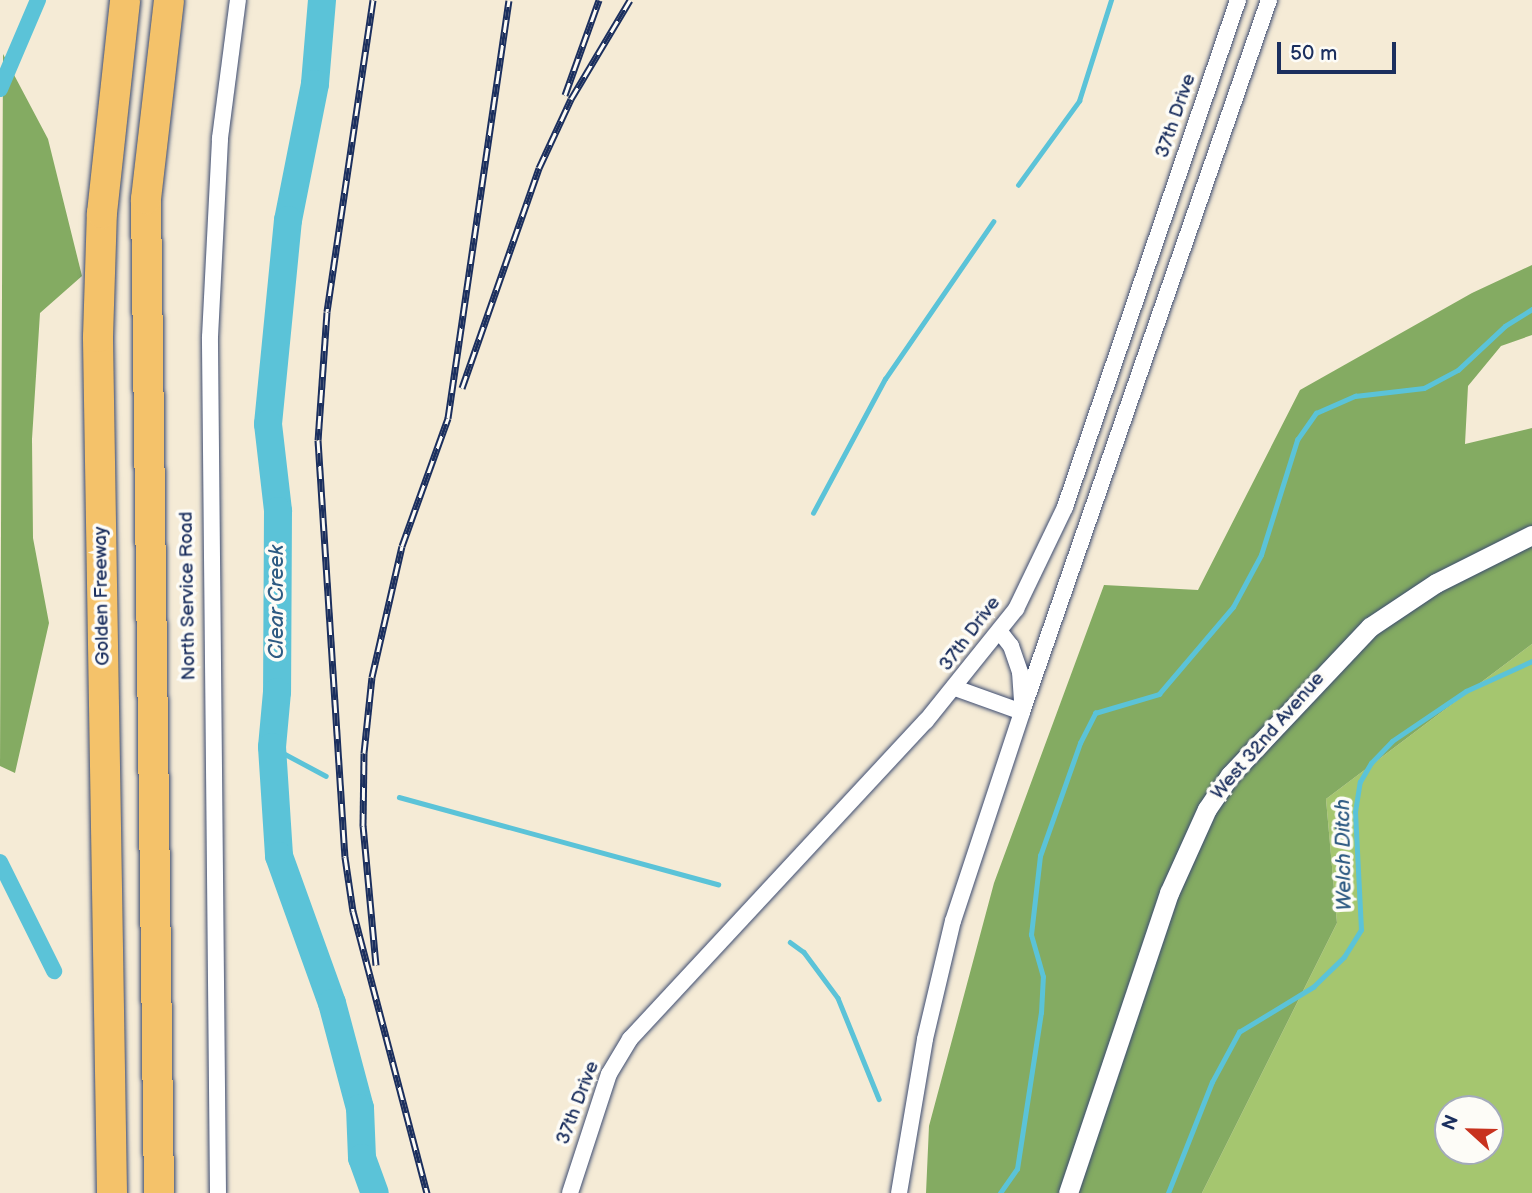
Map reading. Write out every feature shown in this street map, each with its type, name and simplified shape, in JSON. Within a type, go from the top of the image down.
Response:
[{"type":"highway","name":"Golden Freeway","points":[[112,1193],[98,337],[102,213],[125,0]]},
{"type":"highway","points":[[159,1193],[146,199],[169,0]]},
{"type":"street","name":"North Service Road","points":[[218,1193],[210,337],[220,138],[238,0]]},
{"type":"street","name":"37th Drive","points":[[570,1193],[604,1087],[630,1039],[955,688],[1000,632],[1027,589],[1065,507],[1238,0]]},
{"type":"street","points":[[899,1193],[925,1039],[953,921],[1022,712],[1269,0]]},
{"type":"street","name":"West 32nd Avenue","points":[[1068,1193],[1169,893],[1207,809],[1230,775],[1370,627],[1436,583],[1532,535]]},
{"type":"street","points":[[1000,632],[1011,646],[1020,672],[1022,712]]},
{"type":"street","points":[[955,688],[1022,712]]},
{"type":"green space","points":[[3,54],[48,139],[82,276],[40,313],[32,439],[33,538],[49,623],[15,773],[0,766]]},
{"type":"green space","points":[[1532,265],[1532,335],[1501,346],[1468,386],[1465,444],[1532,428],[1532,644],[1326,799],[1337,923],[1202,1193],[926,1193],[929,1126],[994,883],[1104,585],[1198,590],[1300,390],[1472,293]]},
{"type":"green space","points":[[1532,644],[1532,1193],[1202,1193],[1337,923],[1326,799]]},
{"type":"waterway","points":[[0,89],[38,0]]},
{"type":"waterway","name":"Clear Creek","points":[[322,0],[315,84],[288,220],[268,424],[278,511],[277,692],[272,747],[279,856],[332,1003],[360,1108],[362,1158],[375,1193]]},
{"type":"waterway","points":[[1018,185],[1079,101],[1111,0]]},
{"type":"waterway","points":[[813,513],[885,379],[993,222]]},
{"type":"waterway","points":[[1000,1193],[1017,1169],[1041,1013],[1043,977],[1031,935],[1040,856],[1080,743],[1095,713],[1159,694],[1233,607],[1261,555],[1297,440],[1316,413],[1355,396],[1424,388],[1458,370],[1505,326],[1532,309]]},
{"type":"waterway","name":"Welch Ditch","points":[[1168,1193],[1212,1082],[1239,1032],[1313,987],[1344,957],[1361,930],[1355,812],[1360,782],[1371,763],[1392,741],[1466,691],[1532,661]]},
{"type":"waterway","points":[[272,747],[326,776]]},
{"type":"waterway","points":[[399,797],[718,884]]},
{"type":"waterway","points":[[0,862],[54,971]]},
{"type":"waterway","points":[[790,942],[804,952],[838,998],[879,1099]]},
{"type":"railway","points":[[373,0],[327,312],[318,440],[345,857],[353,911],[427,1193]]},
{"type":"railway","points":[[376,965],[363,826],[364,753],[372,677],[402,546],[448,418],[509,0]]},
{"type":"railway","points":[[565,95],[599,0]]},
{"type":"railway","points":[[462,388],[539,168],[571,99],[630,0]]}]
